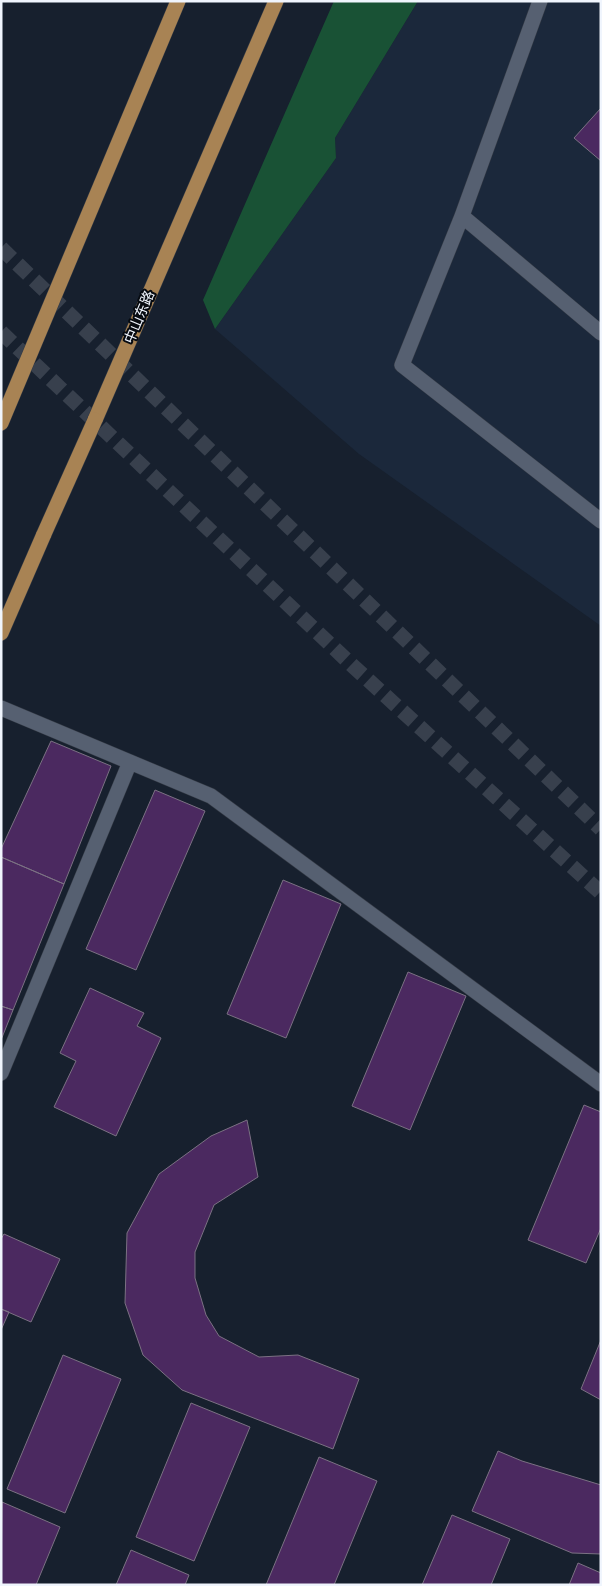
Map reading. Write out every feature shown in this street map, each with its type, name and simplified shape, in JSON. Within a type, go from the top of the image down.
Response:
[{"type":"main road","points":[[3,415],[178,1]]},
{"type":"main road","name":"中山东路","points":[[1,633],[276,1]]},
{"type":"street","points":[[540,1],[462,216],[402,365],[601,521]]},
{"type":"street","points":[[462,216],[601,334]]},
{"type":"street","points":[[1,708],[210,796],[601,1084]]},
{"type":"street","points":[[1,1072],[130,762]]},
{"type":"shaded area","points":[[418,1],[601,1],[601,626],[359,454],[215,329],[336,158],[335,138]]},
{"type":"green space","points":[[334,1],[418,1],[335,138],[336,158],[215,329],[203,300]]},
{"type":"building","points":[[601,108],[601,161],[574,138]]},
{"type":"building","points":[[51,741],[111,766],[64,884],[1,857],[1,849]]},
{"type":"building","points":[[155,790],[205,811],[136,970],[86,949]]},
{"type":"building","points":[[1,857],[64,884],[13,1010],[1,1006]]},
{"type":"building","points":[[283,880],[341,904],[286,1038],[227,1014]]},
{"type":"building","points":[[408,972],[466,996],[410,1130],[352,1106]]},
{"type":"building","points":[[90,988],[144,1013],[137,1026],[161,1038],[116,1136],[54,1107],[76,1061],[60,1053]]},
{"type":"building","points":[[1,1006],[13,1010],[1,1040]]},
{"type":"building","points":[[584,1105],[601,1112],[601,1228],[586,1263],[528,1240]]},
{"type":"building","points":[[247,1120],[258,1177],[214,1205],[195,1252],[195,1278],[206,1315],[219,1336],[259,1357],[298,1355],[359,1379],[333,1449],[182,1390],[143,1355],[125,1303],[127,1233],[159,1174],[211,1136]]},
{"type":"building","points":[[4,1234],[60,1259],[31,1322],[1,1309],[1,1239]]},
{"type":"building","points":[[1,1309],[9,1312],[1,1330]]},
{"type":"building","points":[[601,1340],[601,1400],[581,1389]]},
{"type":"building","points":[[63,1355],[121,1379],[65,1513],[7,1489]]},
{"type":"building","points":[[191,1403],[250,1427],[194,1561],[136,1537]]},
{"type":"building","points":[[498,1451],[522,1461],[601,1485],[601,1554],[572,1553],[472,1511]]},
{"type":"building","points":[[319,1457],[377,1481],[334,1585],[266,1585]]},
{"type":"building","points":[[2,1502],[60,1527],[36,1585],[1,1585]]},
{"type":"building","points":[[452,1515],[510,1539],[491,1585],[422,1585]]},
{"type":"building","points":[[131,1550],[189,1575],[185,1585],[116,1585]]},
{"type":"building","points":[[578,1563],[601,1573],[601,1585],[569,1585]]},
{"type":"tunnel","points":[[1,248],[601,829]]},
{"type":"tunnel","points":[[1,332],[354,667],[601,893]]}]
